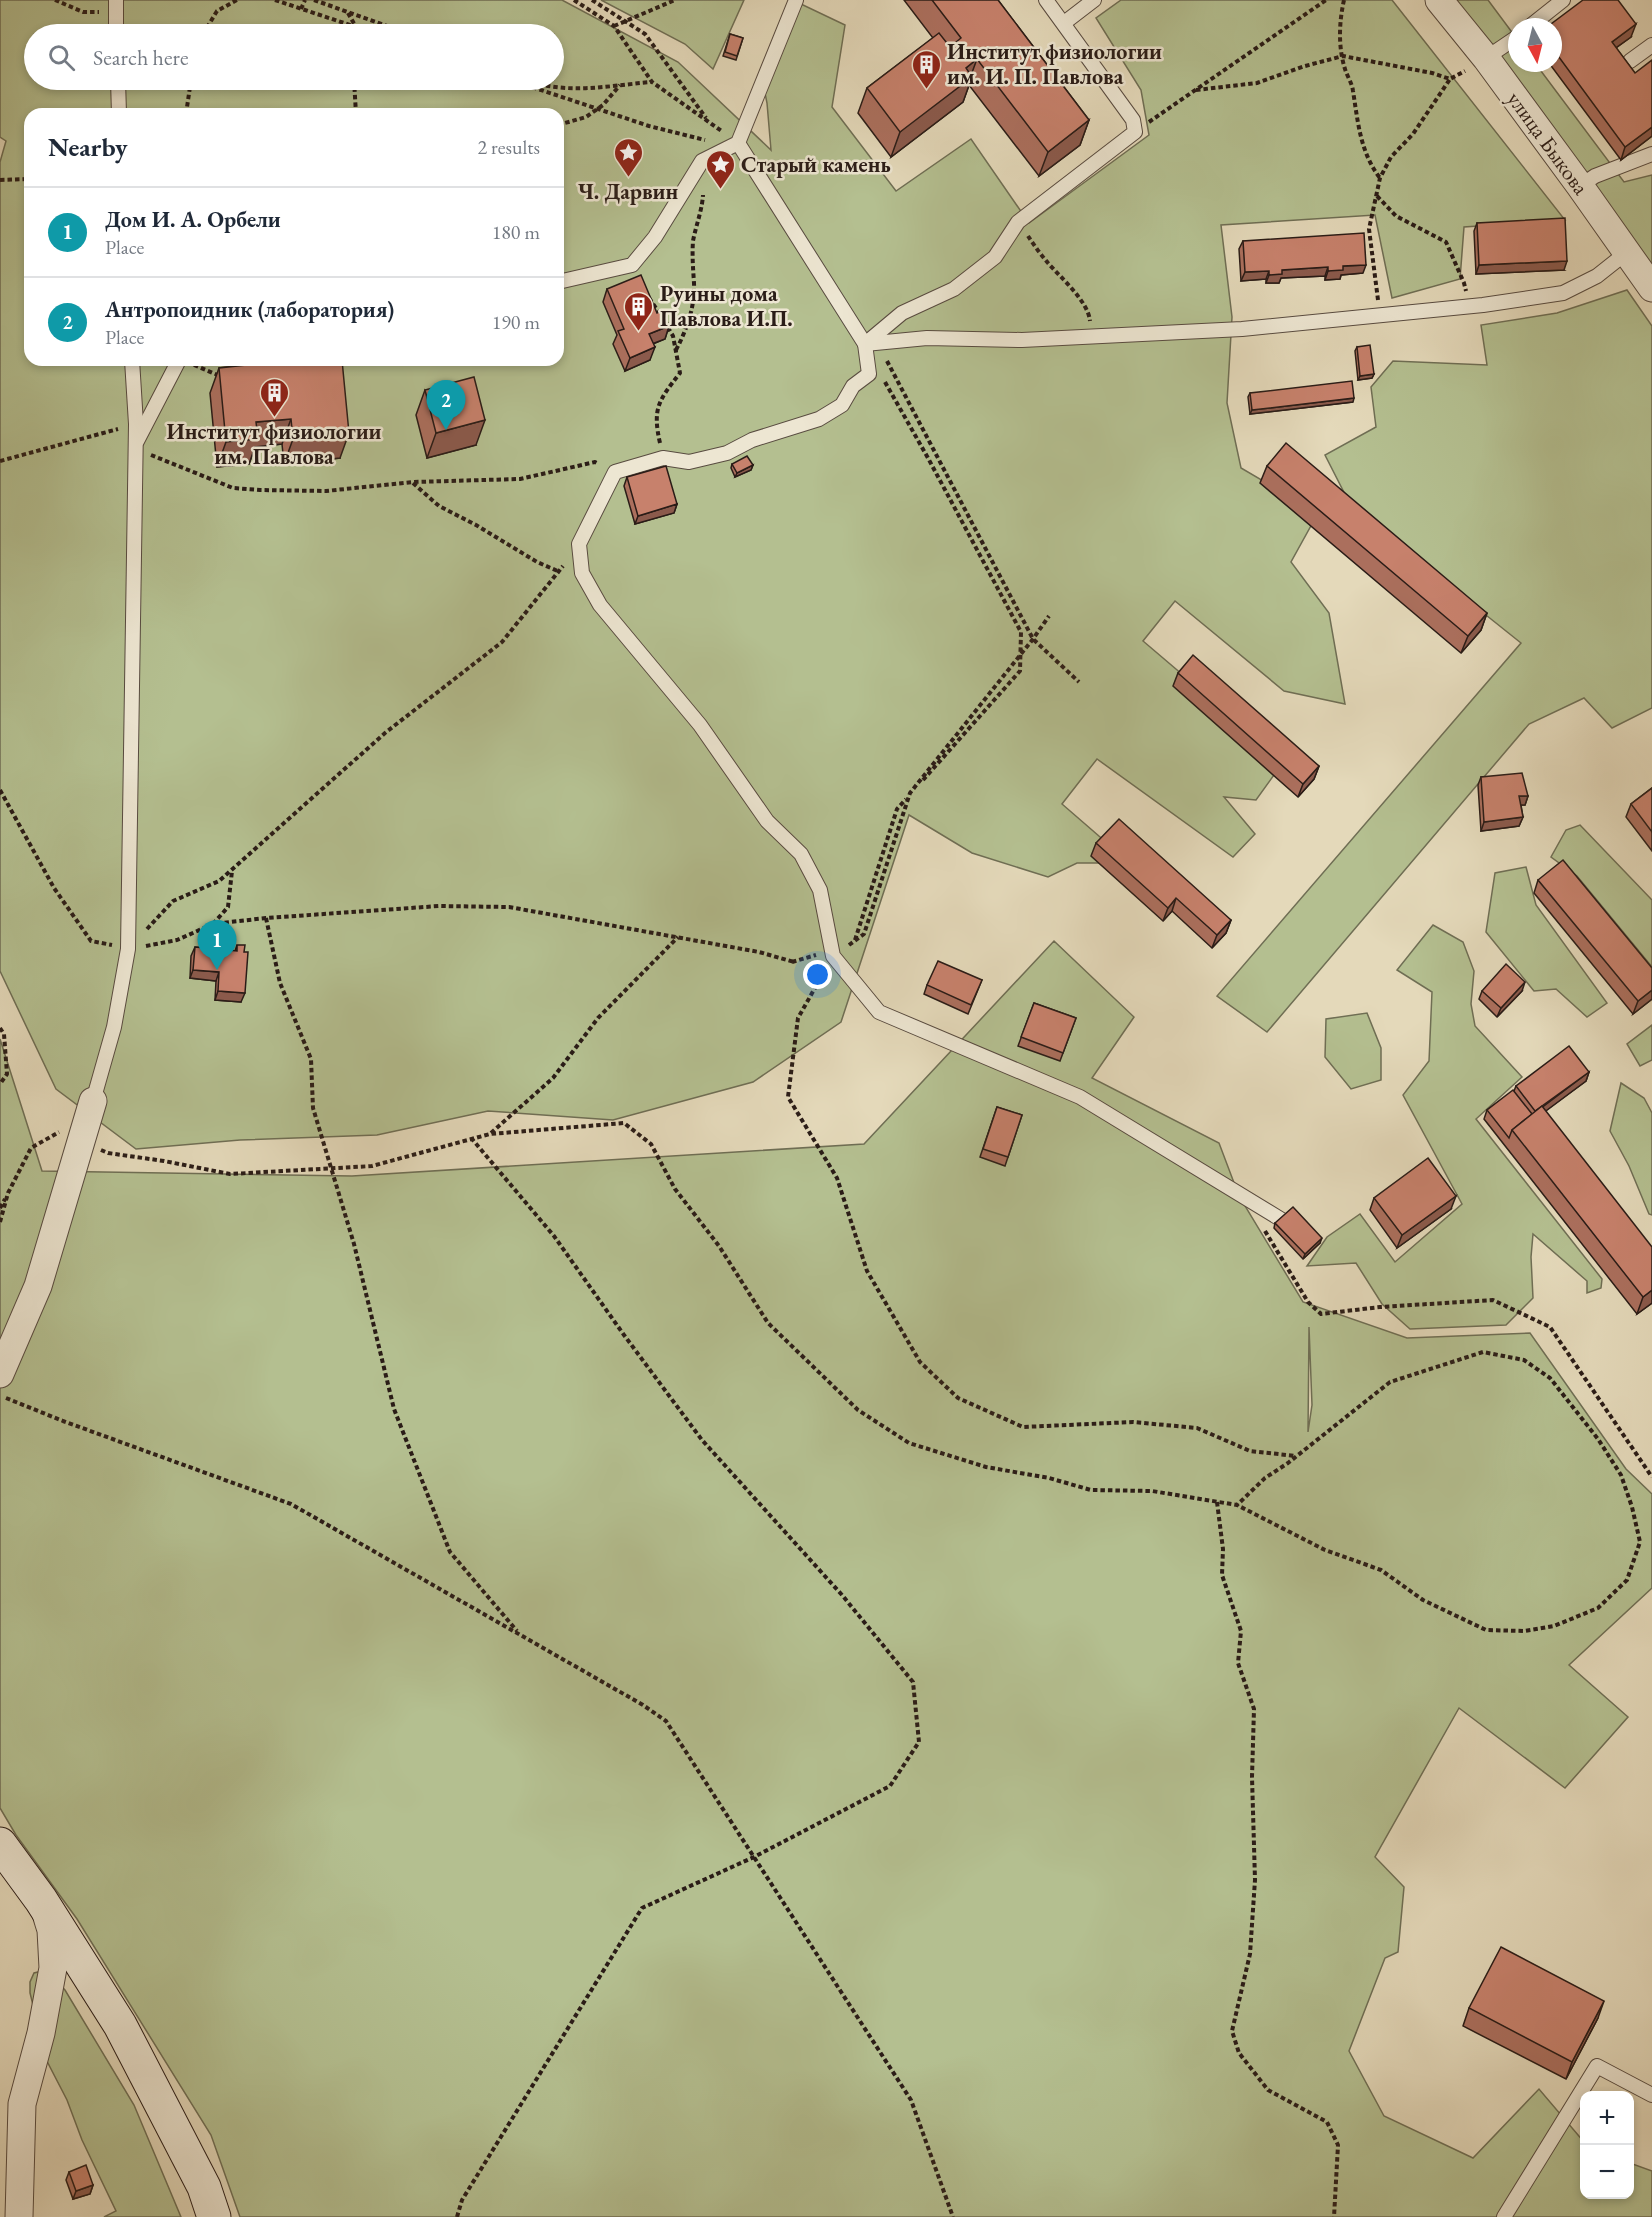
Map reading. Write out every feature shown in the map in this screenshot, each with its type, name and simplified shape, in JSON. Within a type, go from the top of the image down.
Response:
[{"type":"main road","points":[[0,1844],[40,1900],[120,2025],[204,2187],[214,2217]]},
{"type":"street","name":"улица Быкова","points":[[1439,0],[1486,58],[1652,288]]},
{"type":"street","points":[[0,1374],[38,1286],[93,1101]]},
{"type":"street","points":[[19,2217],[22,2104],[41,2033],[53,1968],[51,1930],[40,1900]]},
{"type":"lane","points":[[564,281],[632,265],[655,237],[702,161],[730,145],[796,0]]},
{"type":"lane","points":[[866,348],[902,313],[954,289],[995,256],[1018,222],[1135,132],[1133,120],[1047,0]]},
{"type":"lane","points":[[1064,22],[1094,0]]},
{"type":"lane","points":[[1540,18],[1563,0]]},
{"type":"lane","points":[[116,6],[116,24]]},
{"type":"lane","points":[[1486,58],[1508,43]]},
{"type":"lane","points":[[1630,61],[1652,45]]},
{"type":"lane","points":[[119,90],[120,108]]},
{"type":"lane","points":[[730,145],[866,348],[869,374],[853,386],[842,405],[819,419],[752,440],[727,453],[689,462],[663,458],[615,472],[579,544],[582,573],[600,605],[700,725],[767,821],[801,854],[820,890],[837,951],[879,1012],[1080,1097],[1282,1220]]},
{"type":"lane","points":[[1580,186],[1595,176],[1652,154]]},
{"type":"lane","points":[[866,348],[927,338],[1022,340],[1242,329],[1468,306],[1563,293],[1597,276],[1626,253]]},
{"type":"lane","points":[[93,1101],[114,1027],[128,949],[136,424],[132,366]]},
{"type":"lane","points":[[134,447],[176,366]]},
{"type":"lane","points":[[1504,2217],[1597,2066],[1652,2095]]},
{"type":"path","points":[[56,0],[84,12],[116,6]]},
{"type":"path","points":[[209,24],[217,11],[237,0]]},
{"type":"path","points":[[274,0],[347,24]]},
{"type":"path","points":[[301,9],[305,0]]},
{"type":"path","points":[[314,0],[382,24]]},
{"type":"path","points":[[574,0],[614,26],[652,82],[730,145]]},
{"type":"path","points":[[592,0],[645,34],[730,145]]},
{"type":"path","points":[[614,26],[675,0]]},
{"type":"path","points":[[1135,132],[1326,0]]},
{"type":"path","points":[[1344,0],[1340,39],[1344,68],[1353,88],[1360,140],[1372,168],[1380,178]]},
{"type":"path","points":[[348,12],[354,24]]},
{"type":"path","points":[[1196,90],[1257,83],[1342,56],[1422,71],[1450,80]]},
{"type":"path","points":[[1381,315],[1369,229],[1380,178],[1391,157],[1413,134],[1450,80],[1486,58]]},
{"type":"path","points":[[564,88],[581,89],[652,82]]},
{"type":"path","points":[[564,123],[586,117],[620,85]]},
{"type":"path","points":[[187,108],[190,90]]},
{"type":"path","points":[[355,90],[356,108]]},
{"type":"path","points":[[541,90],[649,126],[730,145]]},
{"type":"path","points":[[676,350],[693,307],[692,260],[694,237],[702,210],[704,178],[702,161]]},
{"type":"path","points":[[0,180],[24,179]]},
{"type":"path","points":[[1377,196],[1396,216],[1446,242],[1464,283],[1468,306]]},
{"type":"path","points":[[1018,222],[1047,262],[1076,294],[1089,316],[1091,337]]},
{"type":"path","points":[[632,265],[638,280],[673,336],[680,373],[659,403],[655,421],[663,458]]},
{"type":"path","points":[[866,348],[884,356],[1033,639],[1079,682]]},
{"type":"path","points":[[866,348],[1021,632],[1020,671],[909,796]]},
{"type":"path","points":[[195,366],[217,376],[226,375]]},
{"type":"path","points":[[0,461],[136,424]]},
{"type":"path","points":[[134,447],[233,488],[326,491],[413,482],[520,479],[595,462],[615,472]]},
{"type":"path","points":[[413,482],[439,506],[567,578]]},
{"type":"path","points":[[128,949],[173,901],[219,881],[385,733],[502,642],[579,544]]},
{"type":"path","points":[[0,790],[54,888],[91,941],[128,949],[177,940],[213,924],[266,918],[439,906],[508,907],[759,952],[792,962],[837,951],[864,934],[909,796],[1049,616]]},
{"type":"path","points":[[213,924],[228,907],[232,870]]},
{"type":"path","points":[[266,918],[280,983],[311,1059],[313,1108],[354,1245],[394,1409],[450,1552],[520,1635]]},
{"type":"path","points":[[490,1134],[553,1078],[598,1018],[678,937]]},
{"type":"path","points":[[837,951],[798,1018],[788,1098],[837,1178],[867,1271],[920,1362],[958,1398],[1023,1427],[1133,1422],[1197,1428],[1250,1451],[1297,1456]]},
{"type":"path","points":[[0,1028],[4,1034],[7,1074],[0,1084]]},
{"type":"path","points":[[0,1208],[31,1148],[57,1132],[108,1153],[230,1174],[372,1166],[490,1134],[624,1123],[651,1144],[675,1189],[719,1246],[768,1323],[858,1410],[909,1443],[986,1467],[1049,1478],[1091,1490],[1152,1491],[1237,1504],[1325,1550],[1381,1570],[1424,1600],[1486,1630],[1524,1631],[1554,1626],[1598,1608],[1627,1580],[1640,1542],[1632,1507],[1621,1475],[1598,1438],[1550,1378],[1524,1360],[1483,1353],[1390,1382],[1297,1456],[1265,1478],[1237,1504]]},
{"type":"path","points":[[457,2217],[462,2200],[642,1908],[753,1857],[890,1786],[918,1742],[913,1682],[842,1595],[702,1440],[554,1236],[472,1138]]},
{"type":"path","points":[[0,1222],[8,1193]]},
{"type":"path","points":[[1244,1196],[1308,1302],[1321,1314],[1380,1307],[1493,1300],[1550,1327],[1652,1477]]},
{"type":"path","points":[[0,1396],[291,1504],[644,1706],[666,1721],[911,2100],[953,2217]]},
{"type":"path","points":[[1217,1502],[1223,1549],[1222,1575],[1241,1631],[1238,1663],[1254,1709],[1252,1777],[1256,1880],[1250,1954],[1232,2031],[1239,2054],[1268,2090],[1327,2122],[1338,2145],[1334,2217]]},
{"type":"green space","points":[[0,0],[562,0],[678,62],[771,150],[767,103],[762,78],[801,4],[845,25],[832,107],[896,191],[971,139],[1029,223],[1149,135],[1141,90],[1096,18],[1121,0],[1392,0],[1565,220],[1464,227],[1460,279],[1392,298],[1375,215],[1221,225],[1232,317],[1227,403],[1241,468],[1318,513],[1291,562],[1329,613],[1345,704],[1284,691],[1175,601],[1143,641],[1284,761],[1256,800],[1224,797],[1255,834],[1233,857],[1097,759],[1062,804],[1130,863],[1077,863],[1048,877],[972,853],[909,815],[841,1022],[753,1082],[613,1120],[488,1111],[377,1135],[240,1140],[136,1149],[56,1089],[0,971],[0,162],[6,141],[0,137]]},
{"type":"green space","points":[[601,0],[744,0],[713,69],[685,44]]},
{"type":"green space","points":[[1450,0],[1488,0],[1508,27],[1508,72],[1542,72],[1624,182],[1652,175],[1652,270]]},
{"type":"green space","points":[[1627,290],[1652,326],[1652,708],[1612,728],[1584,698],[1529,724],[1267,1032],[1217,996],[1521,643],[1352,508],[1325,455],[1376,427],[1371,387],[1393,361],[1487,365],[1481,325],[1557,313]]},
{"type":"green space","points":[[1580,825],[1652,900],[1652,967],[1577,876],[1551,857],[1566,830]]},
{"type":"green space","points":[[1526,867],[1536,905],[1607,1003],[1587,1017],[1556,989],[1534,991],[1486,932],[1495,873]]},
{"type":"green space","points":[[1433,925],[1463,942],[1474,971],[1471,1004],[1475,1026],[1522,1077],[1476,1119],[1602,1279],[1601,1288],[1587,1293],[1587,1281],[1533,1234],[1531,1257],[1533,1298],[1506,1325],[1410,1329],[1382,1304],[1356,1263],[1307,1266],[1327,1237],[1360,1214],[1395,1262],[1462,1204],[1403,1095],[1429,1061],[1432,992],[1397,970]]},
{"type":"green space","points":[[1054,941],[1134,1017],[1092,1078],[1219,1143],[1239,1196],[1303,1302],[1407,1338],[1530,1333],[1626,1469],[1652,1494],[1652,1588],[1569,1665],[1628,1717],[1565,1788],[1459,1708],[1375,1857],[1404,1887],[1398,1952],[1385,1958],[1349,2051],[1384,2116],[1473,2158],[1539,2089],[1580,2137],[1580,2199],[1634,2199],[1634,2164],[1652,2171],[1652,2217],[240,2217],[211,2135],[77,1919],[16,1835],[0,1808],[0,1039],[42,1171],[352,1176],[864,1144]],"holes":[[[1309,1327],[1312,1405],[1308,1432]]]},
{"type":"green space","points":[[1367,1013],[1381,1048],[1381,1080],[1351,1089],[1325,1057],[1326,1019]]},
{"type":"green space","points":[[1652,1025],[1652,1060],[1640,1066],[1627,1044]]},
{"type":"green space","points":[[1621,1083],[1644,1098],[1652,1113],[1652,1215],[1649,1214],[1629,1166],[1610,1131]]},
{"type":"green space","points":[[46,1970],[65,1990],[134,2105],[181,2217],[104,2217],[116,2211],[82,2140],[67,2100],[35,2038],[35,2013],[30,1982],[34,1973]]},
{"type":"building","points":[[932,0],[998,0],[1089,120],[1048,152],[977,59],[966,68],[972,77],[900,132],[867,88],[939,33],[950,47],[961,38]]},
{"type":"building","points":[[1583,0],[1618,0],[1636,24],[1612,42],[1635,73],[1652,60],[1652,127],[1625,147],[1562,61],[1562,18],[1559,18]]},
{"type":"building","points":[[730,34],[743,38],[737,56],[725,52]]},
{"type":"building","points":[[1565,218],[1567,261],[1479,265],[1477,223]]},
{"type":"building","points":[[1364,233],[1366,265],[1343,266],[1343,270],[1328,271],[1328,267],[1282,270],[1282,274],[1269,275],[1269,271],[1245,272],[1243,241]]},
{"type":"building","name":"Руины дома Павлова И.П.","points":[[641,275],[657,313],[663,310],[669,326],[649,334],[655,347],[630,358],[618,331],[624,329],[607,289]]},
{"type":"building","points":[[1370,345],[1374,374],[1360,376],[1357,347]]},
{"type":"building","points":[[343,366],[349,433],[293,439],[291,419],[256,422],[258,439],[226,442],[219,368]]},
{"type":"building","points":[[474,377],[485,420],[436,433],[425,390]]},
{"type":"building","points":[[1352,381],[1354,398],[1252,410],[1250,393]]},
{"type":"building","points":[[1286,443],[1487,613],[1468,636],[1267,466]]},
{"type":"building","points":[[747,456],[753,465],[737,473],[732,464]]},
{"type":"building","points":[[666,466],[677,504],[638,516],[627,477]]},
{"type":"building","points":[[1193,655],[1319,766],[1303,784],[1178,673]]},
{"type":"building","points":[[1522,773],[1528,796],[1519,796],[1523,817],[1484,822],[1481,777]]},
{"type":"building","points":[[1652,788],[1652,832],[1631,804]]},
{"type":"building","points":[[1119,819],[1231,920],[1217,935],[1176,898],[1168,908],[1096,843]]},
{"type":"building","points":[[1563,860],[1652,968],[1652,990],[1638,1001],[1538,880]]},
{"type":"building","points":[[237,945],[245,945],[244,952],[248,952],[245,993],[218,991],[219,972],[193,970],[195,947],[237,951]]},
{"type":"building","points":[[938,961],[982,980],[971,1005],[927,985]]},
{"type":"building","points":[[1506,964],[1525,982],[1501,1008],[1482,991]]},
{"type":"building","points":[[1034,1003],[1076,1018],[1063,1053],[1021,1037]]},
{"type":"building","points":[[1569,1046],[1589,1072],[1535,1111],[1516,1086]]},
{"type":"building","points":[[1513,1090],[1532,1114],[1512,1130],[1509,1138],[1487,1110]]},
{"type":"building","points":[[1542,1106],[1652,1247],[1652,1290],[1643,1297],[1512,1130]]},
{"type":"building","points":[[997,1107],[1022,1115],[1008,1157],[983,1149]]},
{"type":"building","points":[[1428,1158],[1456,1196],[1402,1235],[1374,1198]]},
{"type":"building","points":[[1293,1207],[1322,1238],[1305,1254],[1275,1223]]},
{"type":"building","points":[[1501,1947],[1604,2001],[1572,2062],[1469,2008]]},
{"type":"building","points":[[86,2165],[93,2185],[76,2191],[69,2172]]},
{"type":"place","name":"Институт физиологии им. И. П. Павлова","points":[[926,90]]},
{"type":"place","name":"Ч. Дарвин","points":[[628,178]]},
{"type":"place","name":"Старый камень","points":[[720,190]]},
{"type":"place","name":"Руины дома Павлова И.П.","points":[[639,332]]},
{"type":"place","name":"Институт физиологии им. Павлова","points":[[274,418]]},
{"type":"place","name":"Антропоидник (лаборатория)","points":[[446,430]]},
{"type":"place","name":"Дом И. А. Орбели","points":[[217,970]]}]
